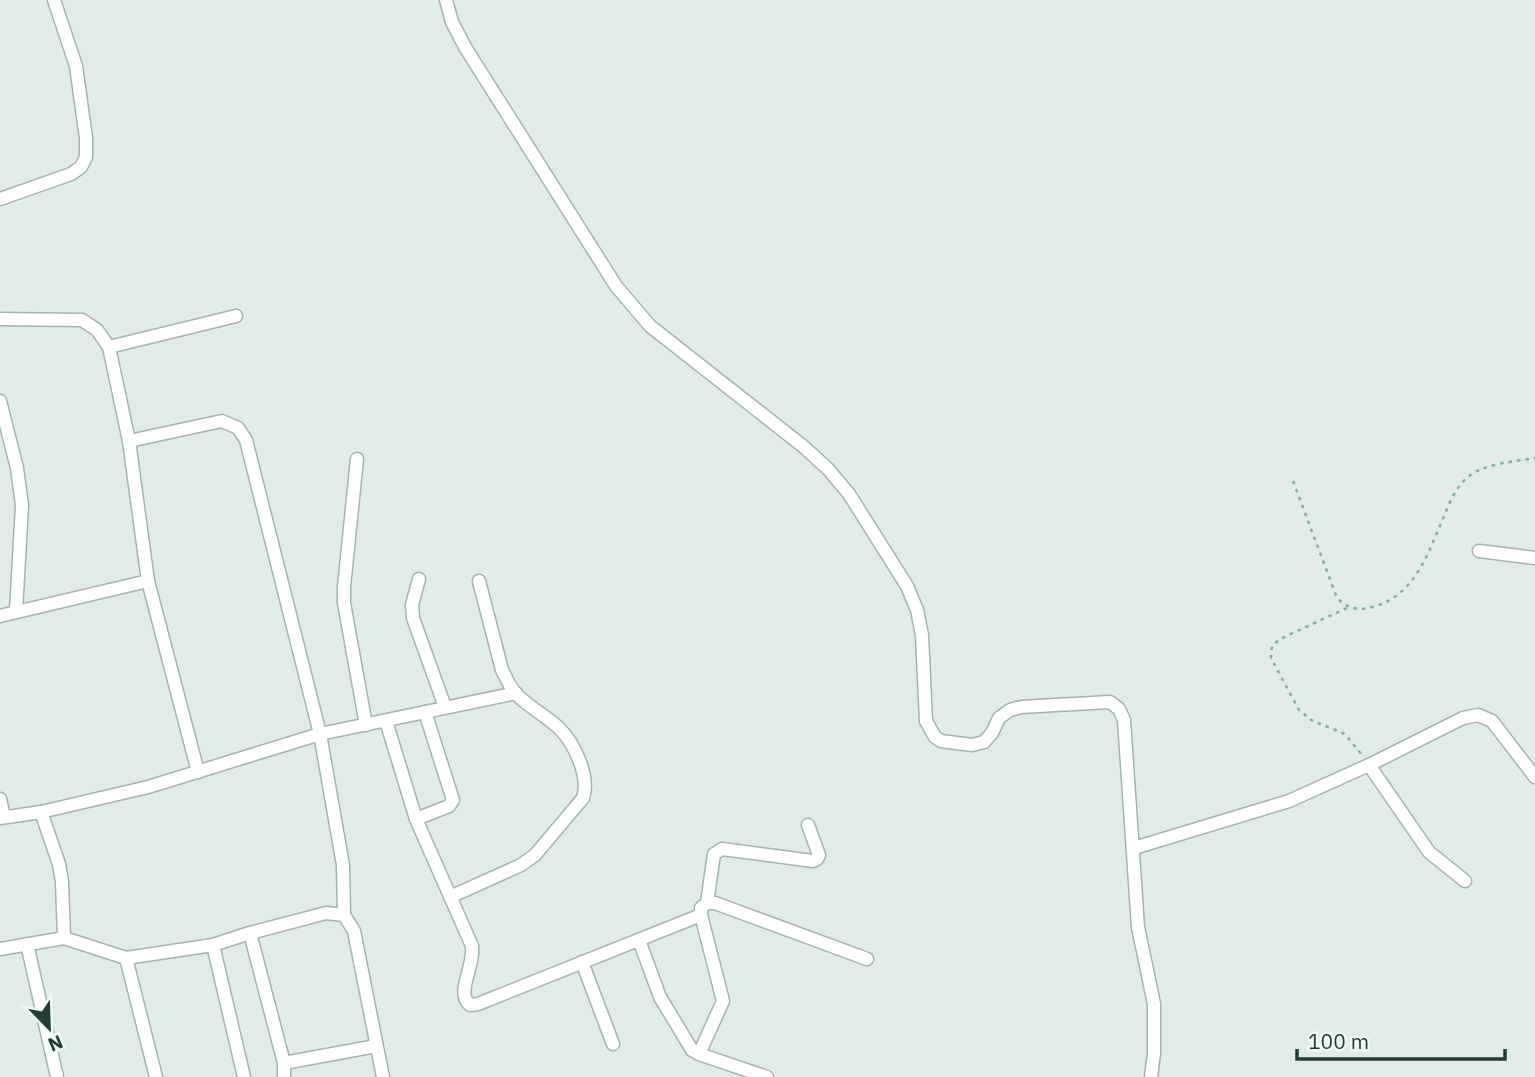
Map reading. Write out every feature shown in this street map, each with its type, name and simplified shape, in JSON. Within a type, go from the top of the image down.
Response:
[{"type":"street","points":[[0,199],[71,174],[81,167],[86,157],[76,66],[54,0]]},
{"type":"street","points":[[446,0],[452,22],[465,47],[616,286],[634,309],[650,326],[804,447],[828,469],[849,494],[907,586],[917,610],[922,635],[926,721],[931,733],[941,741],[972,745],[984,742],[999,718],[1010,710],[1021,707],[1110,702],[1119,709],[1124,720],[1138,927],[1154,1004],[1151,1077]]},
{"type":"street","points":[[109,347],[236,316]]},
{"type":"street","points":[[0,319],[82,320],[97,330],[109,347],[129,441],[148,581],[198,772]]},
{"type":"street","points":[[0,401],[17,468],[23,505],[16,612]]},
{"type":"street","points":[[129,441],[222,421],[238,428],[246,440],[320,734],[343,864],[344,915],[354,931],[383,1077]]},
{"type":"street","points":[[357,459],[344,595],[346,623],[366,725]]},
{"type":"street","points":[[1479,551],[1535,558]]},
{"type":"street","points":[[419,579],[412,606],[413,618],[445,708]]},
{"type":"street","points":[[0,616],[148,581]]},
{"type":"street","points":[[450,897],[521,865],[535,855],[583,798],[587,787],[585,774],[568,738],[516,693],[502,670],[479,581]]},
{"type":"street","points":[[0,799],[2,818],[41,812],[148,787],[320,734],[516,693]]},
{"type":"street","points":[[416,820],[449,806],[453,800],[425,712]]},
{"type":"street","points":[[1134,848],[1289,801],[1463,718],[1478,715],[1492,721],[1535,777]]},
{"type":"street","points":[[386,721],[416,820],[472,946],[472,965],[462,994],[464,1001],[470,1005],[639,940],[715,903],[867,959]]},
{"type":"street","points":[[1369,765],[1429,852],[1465,881]]},
{"type":"street","points":[[41,812],[59,864],[64,938]]},
{"type":"street","points":[[699,1055],[723,1001],[704,909],[714,854],[722,849],[813,861],[819,855],[808,825]]},
{"type":"street","points":[[0,949],[64,938],[125,958],[212,945],[326,913],[344,915]]},
{"type":"street","points":[[250,933],[285,1073],[376,1046]]},
{"type":"street","points":[[639,940],[660,997],[685,1042],[699,1055],[767,1077]]},
{"type":"street","points":[[27,943],[57,1077]]},
{"type":"street","points":[[212,945],[244,1077]]},
{"type":"street","points":[[125,958],[156,1077]]},
{"type":"street","points":[[582,962],[613,1044]]},
{"type":"path","points":[[1369,765],[1345,734],[1311,720],[1299,710],[1271,658],[1272,646],[1280,639],[1347,608],[1360,610],[1379,605],[1401,592],[1421,568],[1452,496],[1467,478],[1485,468],[1535,458]]},
{"type":"path","points":[[1293,481],[1337,598],[1347,608]]}]
